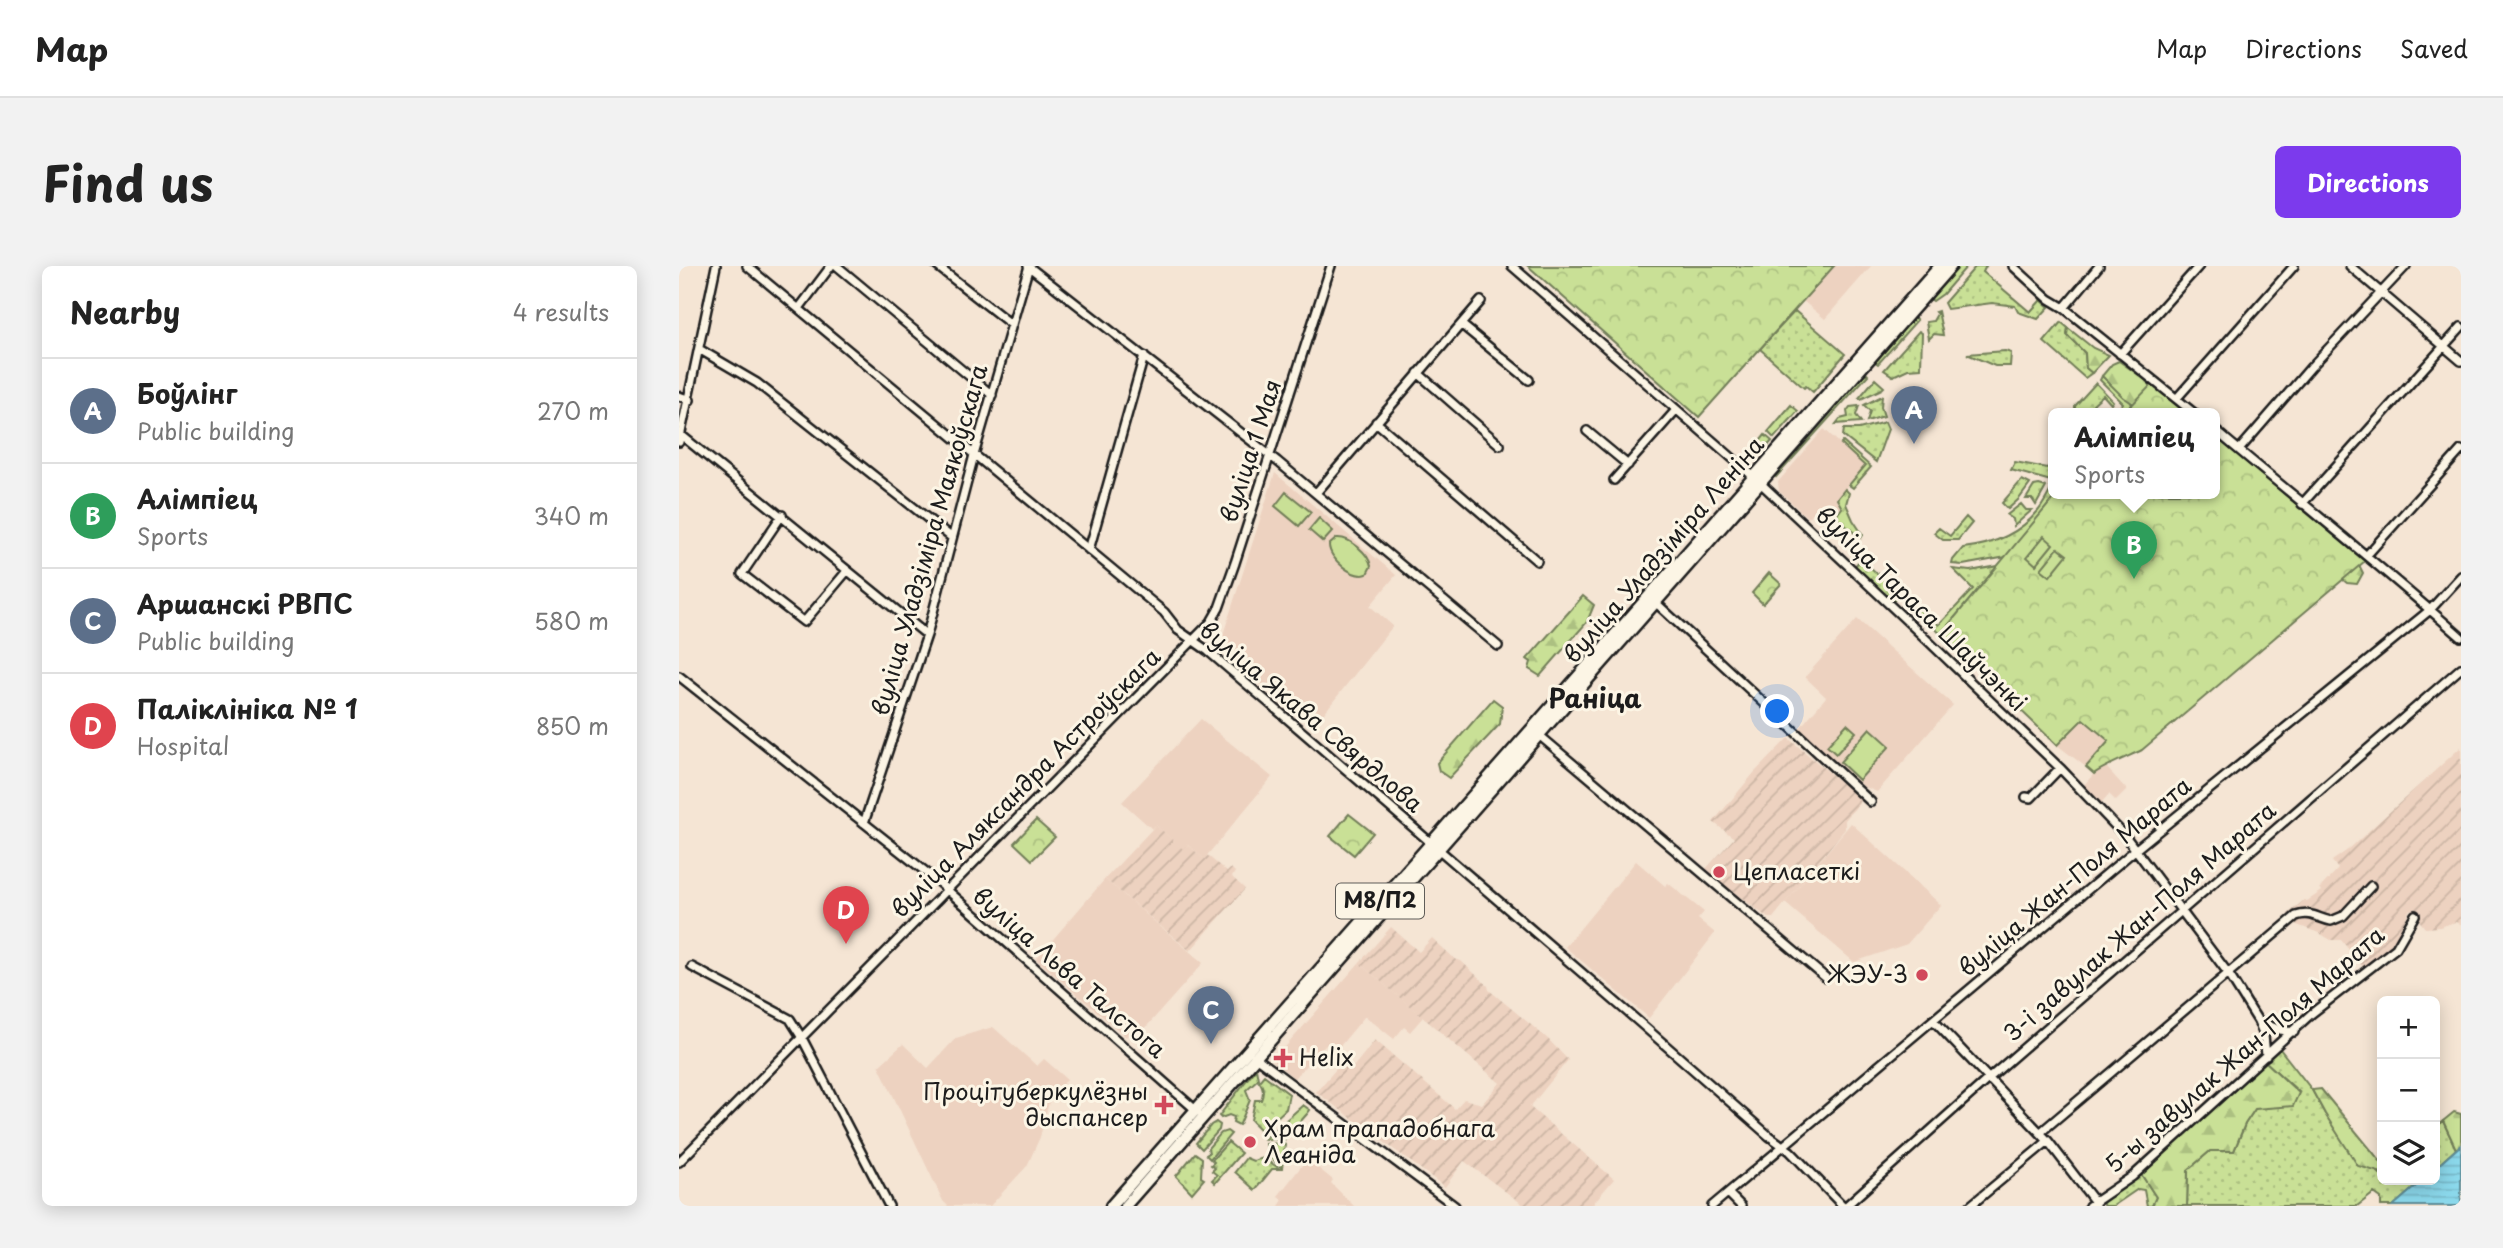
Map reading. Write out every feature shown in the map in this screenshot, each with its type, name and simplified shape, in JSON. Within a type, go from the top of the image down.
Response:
[{"type":"main road","name":"вуліца Уладзіміра Леніна","points":[[1111,1206],[1199,1113],[1435,847],[1757,480],[1940,266]]},
{"type":"main road","name":"вуліца Уладзіміра Леніна","points":[[1757,480],[1951,266]]},
{"type":"main road","name":"вуліца Уладзіміра Леніна","points":[[1435,847],[1539,735],[1652,600]]},
{"type":"main road","name":"вуліца Уладзіміра Леніна","points":[[1125,1206],[1199,1113]]},
{"type":"street","points":[[716,266],[680,438],[782,515],[927,635]]},
{"type":"street","name":"вуліца Якава Свярдлова","points":[[747,266],[800,307],[974,456],[1164,612],[1178,630],[1272,705],[1848,1205]]},
{"type":"street","points":[[800,307],[831,266]]},
{"type":"street","points":[[838,266],[992,395]]},
{"type":"street","points":[[937,266],[1012,325]]},
{"type":"street","points":[[1029,266],[1270,455],[1498,646]]},
{"type":"street","name":"вуліца Уладзіміра Маякоўскага","points":[[864,824],[927,635],[951,537],[1029,266]]},
{"type":"street","name":"вуліца 1 Мая","points":[[1194,641],[1219,608],[1331,266]]},
{"type":"street","name":"вуліца Тараса Шаўчэнкі","points":[[1512,266],[1757,480],[2060,768],[2126,837],[2228,973],[2258,1021],[2264,1035],[2266,1056]]},
{"type":"street","points":[[2013,266],[2049,299],[2064,308],[2188,408]]},
{"type":"street","points":[[2064,308],[2099,266]]},
{"type":"street","points":[[2120,354],[2199,266]]},
{"type":"street","points":[[2177,398],[2294,266]]},
{"type":"street","points":[[2350,266],[2461,360]]},
{"type":"street","points":[[2239,450],[2311,367],[2406,266]]},
{"type":"street","points":[[1315,493],[1481,301]]},
{"type":"street","points":[[1462,325],[1529,380]]},
{"type":"street","points":[[2301,504],[2461,327]]},
{"type":"street","points":[[699,349],[757,383],[951,537]]},
{"type":"street","points":[[1089,550],[1144,356]]},
{"type":"street","points":[[1418,373],[1500,445]]},
{"type":"street","points":[[679,396],[690,400]]},
{"type":"street","points":[[1614,480],[1676,410]]},
{"type":"street","points":[[1376,422],[1537,561]]},
{"type":"street","points":[[1587,431],[1627,465]]},
{"type":"street","points":[[2220,435],[2301,504],[2367,555],[2461,637]]},
{"type":"street","points":[[2367,555],[2461,450]]},
{"type":"street","points":[[782,515],[742,575],[804,622],[847,571]]},
{"type":"street","name":"вуліца Жан-Поля Марата","points":[[1712,1206],[2135,850],[2430,610],[2461,576]]},
{"type":"street","points":[[1652,600],[1871,802]]},
{"type":"street","name":"вуліца Аляксандра Астроўскага","points":[[679,1162],[1194,641]]},
{"type":"street","name":"3-і завулак Жан-Поля Марата","points":[[1848,1205],[1988,1079],[2461,668]]},
{"type":"street","name":"вуліца Льва Талстога","points":[[679,676],[947,890],[1199,1113]]},
{"type":"street","points":[[1539,735],[1826,978]]},
{"type":"street","points":[[2026,797],[2031,798],[2060,768]]},
{"type":"street","points":[[2041,1132],[2296,916],[2313,914],[2332,921],[2343,916],[2371,886]]},
{"type":"street","name":"5-ы завулак Жан-Поля Марата","points":[[2093,1205],[2133,1176],[2312,1014],[2396,948],[2415,915]]},
{"type":"street","points":[[692,967],[790,1019],[889,1206]]},
{"type":"street","points":[[1934,1021],[2041,1132],[2093,1205]]},
{"type":"street","points":[[2258,1021],[2280,1030],[2294,1032]]},
{"type":"street","points":[[1252,1054],[1455,1206]]},
{"type":"street","points":[[1970,1206],[2048,1141]]},
{"type":"street","points":[[1728,1193],[1741,1206]]},
{"type":"shaded area","points":[[1834,266],[1871,266],[1825,319],[1803,301]]},
{"type":"shaded area","points":[[1824,429],[1865,466],[1837,498],[1842,508],[1835,517],[1820,505],[1808,518],[1779,491],[1778,482]]},
{"type":"shaded area","points":[[1275,473],[1396,575],[1370,606],[1393,626],[1313,727],[1219,647]]},
{"type":"shaded area","points":[[1857,619],[1953,705],[1877,792],[1863,786],[1799,729],[1826,697],[1805,677]]},
{"type":"shaded area","points":[[1201,719],[1272,777],[1204,859],[1188,845],[1183,850],[1156,825],[1152,829],[1122,802]]},
{"type":"shaded area","points":[[2083,719],[2109,741],[2086,767],[2057,745]]},
{"type":"shaded area","points":[[1788,738],[1862,800],[1845,820],[1845,829],[1773,918],[1768,918],[1705,870],[1734,838],[1713,822]]},
{"type":"shaded area","points":[[2461,747],[2461,924],[2455,922],[2425,928],[2410,909],[2393,946],[2364,968],[2341,940],[2331,940],[2297,925],[2288,914],[2304,900],[2307,901],[2322,891],[2320,888],[2338,869],[2332,861],[2349,849]]},
{"type":"shaded area","points":[[2099,768],[2107,768],[2127,790],[2116,801],[2109,794],[2101,803],[2084,785]]},
{"type":"shaded area","points":[[1851,823],[1941,905],[1907,944],[1854,962],[1785,903]]},
{"type":"shaded area","points":[[1156,825],[1183,849],[1188,845],[1203,858],[1207,855],[1227,872],[1231,868],[1235,872],[1232,877],[1245,889],[1190,951],[1105,879]]},
{"type":"shaded area","points":[[1636,861],[1665,886],[1668,883],[1704,912],[1698,919],[1715,933],[1649,1018],[1565,947]]},
{"type":"shaded area","points":[[1105,879],[1203,963],[1140,1034],[1133,1029],[1126,1037],[1036,959]]},
{"type":"shaded area","points":[[1391,927],[1419,952],[1432,938],[1548,1039],[1568,1060],[1530,1107],[1614,1179],[1591,1206],[1525,1206],[1464,1161],[1445,1187],[1316,1092],[1336,1069],[1354,1066],[1375,1040],[1455,1109],[1464,1099],[1482,1104],[1500,1083],[1359,963]]},
{"type":"shaded area","points":[[1359,963],[1423,1017],[1410,1032],[1404,1027],[1394,1039],[1365,1016],[1340,1046],[1326,1045],[1294,1078],[1273,1061]]},
{"type":"shaded area","points":[[993,1027],[1037,1066],[1044,1059],[1067,1079],[1049,1102],[1040,1137],[1027,1166],[990,1206],[948,1206],[943,1201],[879,1066],[903,1044],[928,1068],[956,1038]]},
{"type":"shaded area","points":[[1307,1159],[1333,1180],[1331,1183],[1354,1206],[1279,1206],[1283,1200],[1278,1196]]},
{"type":"green space","points":[[1528,266],[1834,266],[1699,417]]},
{"type":"green space","points":[[1958,266],[1967,266],[1943,294],[1933,301],[1929,298]]},
{"type":"green space","points":[[1976,266],[1986,266],[1983,272],[2030,312],[2041,300],[2049,307],[2038,319],[2018,312],[2015,306],[1992,303],[1947,309],[1944,303]]},
{"type":"green space","points":[[1795,311],[1845,354],[1813,392],[1806,386],[1804,388],[1760,349]]},
{"type":"green space","points":[[1938,311],[1943,335],[1934,334],[1929,339],[1926,322],[1933,321],[1937,314],[1935,312]]},
{"type":"green space","points":[[1913,316],[1917,320],[1878,364],[1874,361]]},
{"type":"green space","points":[[2061,322],[2068,328],[2067,335],[2085,353],[2086,368],[2092,373],[2085,378],[2044,342]]},
{"type":"green space","points":[[2068,328],[2093,348],[2109,355],[2092,373],[2086,368],[2085,353],[2067,335]]},
{"type":"green space","points":[[1919,331],[1922,333],[1921,368],[1908,369],[1893,376],[1884,370]]},
{"type":"green space","points":[[2005,351],[2011,353],[2010,366],[1995,366],[1967,354]]},
{"type":"green space","points":[[2119,361],[2146,380],[2155,391],[2137,406],[2123,397],[2102,376],[2112,364]]},
{"type":"green space","points":[[1864,371],[1868,375],[1776,477],[1773,474]]},
{"type":"green space","points":[[2102,376],[2132,403],[2128,408],[2119,408],[2123,403],[2100,380]]},
{"type":"green space","points":[[1875,379],[1884,387],[1859,398]]},
{"type":"green space","points":[[2096,383],[2113,401],[2111,404],[2103,395],[2093,404],[2097,408],[2075,406]]},
{"type":"green space","points":[[2152,384],[2181,408],[2129,408]]},
{"type":"green space","points":[[1882,396],[1884,416],[1867,421],[1870,411],[1864,405]]},
{"type":"green space","points":[[1791,405],[1798,411],[1774,438],[1768,432]]},
{"type":"green space","points":[[1859,406],[1856,415],[1861,422],[1836,424],[1840,419],[1848,417],[1847,411],[1850,407]]},
{"type":"green space","points":[[1885,422],[1888,429],[1876,462],[1843,436],[1844,429],[1859,429]]},
{"type":"green space","points":[[1765,435],[1772,441],[1759,456],[1752,451]]},
{"type":"green space","points":[[2220,440],[2365,561],[2142,750],[2094,774],[2086,767],[2109,741],[2083,719],[2057,745],[1941,634],[2053,499],[2220,499]]},
{"type":"green space","points":[[1843,442],[1871,467],[1853,488],[1849,485],[1865,466],[1841,444]]},
{"type":"green space","points":[[2015,462],[2048,467],[2048,480],[2011,470]]},
{"type":"green space","points":[[2022,480],[2030,484],[2008,509],[2002,503]]},
{"type":"green space","points":[[2034,486],[2046,487],[2036,505],[2032,499],[2026,499]]},
{"type":"green space","points":[[1845,489],[1849,493],[1846,504],[1863,535],[1861,538],[1835,517],[1842,508],[1837,499]]},
{"type":"green space","points":[[1286,492],[1311,512],[1299,526],[1275,506]]},
{"type":"green space","points":[[2048,495],[2048,499],[2053,499],[2006,557],[1963,565],[1952,564],[1963,548],[1994,541],[2014,532],[2040,508]]},
{"type":"green space","points":[[2021,504],[2026,510],[2032,510],[2014,526],[2013,519],[2007,515]]},
{"type":"green space","points":[[1966,517],[1972,523],[1958,540],[1943,540],[1934,533],[1939,528],[1950,536]]},
{"type":"green space","points":[[1319,518],[1333,531],[1323,542],[1309,530]]},
{"type":"green space","points":[[2044,536],[2053,544],[2036,565],[2027,557]]},
{"type":"green space","points":[[1337,538],[1348,540],[1363,552],[1371,566],[1367,574],[1355,574],[1337,562],[1329,545]]},
{"type":"green space","points":[[2058,548],[2067,555],[2050,576],[2041,569]]},
{"type":"green space","points":[[1861,559],[1900,594],[1896,599],[1892,601],[1854,567]]},
{"type":"green space","points":[[2357,561],[2363,573],[2357,584],[2347,583],[2327,567]]},
{"type":"green space","points":[[1998,566],[1941,634],[1915,611],[1918,608],[1939,625],[1973,589],[1953,569],[1970,571]]},
{"type":"green space","points":[[1769,573],[1781,584],[1763,604],[1752,593]]},
{"type":"green space","points":[[1583,596],[1594,605],[1587,622],[1540,676],[1529,669],[1531,662],[1527,659]]},
{"type":"green space","points":[[1493,699],[1502,706],[1500,724],[1449,778],[1439,771],[1437,763]]},
{"type":"green space","points":[[1847,724],[1856,732],[1836,754],[1827,746]]},
{"type":"green space","points":[[1870,728],[1890,746],[1859,780],[1840,762]]},
{"type":"green space","points":[[1349,814],[1373,833],[1354,855],[1330,836]]},
{"type":"green space","points":[[1036,820],[1055,837],[1032,860],[1014,843]]},
{"type":"green space","points":[[2280,1049],[2312,1090],[2325,1114],[2377,1171],[2377,1185],[2417,1185],[2393,1206],[2381,1206],[2381,1198],[2374,1193],[2357,1206],[2187,1206],[2188,1170],[2210,1151],[2234,1151],[2245,1124],[2255,1109],[2299,1092],[2266,1062]]},
{"type":"green space","points":[[2266,1062],[2299,1093],[2293,1106],[2255,1109],[2245,1124],[2234,1151],[2210,1151],[2188,1170],[2187,1206],[2152,1206],[2156,1197],[2141,1174]]},
{"type":"green space","points":[[1256,1068],[1258,1079],[1246,1090],[1250,1100],[1240,1124],[1233,1122],[1234,1117],[1229,1115],[1221,1118],[1219,1116]]},
{"type":"green space","points":[[1264,1075],[1289,1094],[1286,1109],[1262,1131],[1251,1120],[1255,1100],[1261,1100],[1262,1097],[1263,1088],[1259,1081]]},
{"type":"green space","points":[[2321,1089],[2377,1157],[2377,1172],[2358,1166],[2312,1090]]},
{"type":"green space","points":[[1303,1105],[1310,1110],[1284,1140],[1265,1139]]},
{"type":"green space","points":[[2454,1112],[2461,1114],[2461,1145],[2456,1149],[2443,1121]]},
{"type":"green space","points":[[2443,1121],[2456,1149],[2440,1163],[2440,1123]]},
{"type":"green space","points":[[1216,1122],[1220,1125],[1219,1130],[1202,1149],[1196,1143]]},
{"type":"green space","points":[[1227,1131],[1231,1134],[1210,1159],[1206,1155],[1209,1153],[1208,1148],[1221,1133]]},
{"type":"green space","points":[[1228,1142],[1241,1153],[1215,1183],[1212,1180],[1217,1175],[1212,1171],[1215,1168],[1211,1165],[1214,1162],[1212,1160]]},
{"type":"green space","points":[[1284,1143],[1282,1168],[1267,1155],[1266,1144]]},
{"type":"green space","points":[[1195,1153],[1202,1158],[1201,1177],[1204,1179],[1192,1193],[1176,1176]]},
{"type":"green space","points":[[1246,1158],[1253,1161],[1264,1158],[1280,1169],[1272,1169],[1255,1190],[1235,1172]]},
{"type":"green space","points":[[2141,1174],[2156,1197],[2152,1206],[2147,1206],[2144,1190],[2138,1189],[2113,1206],[2105,1206],[2102,1203]]},
{"type":"water","points":[[2461,1145],[2461,1206],[2393,1206],[2417,1185],[2440,1185],[2440,1164]]},
{"type":"place","name":"Боўлінг","points":[[1914,444]]},
{"type":"place","name":"Алімпіец","points":[[2134,579]]},
{"type":"place","name":"Цепласеткі","points":[[1719,872]]},
{"type":"place","name":"Паліклініка № 1","points":[[846,944]]},
{"type":"place","name":"ЖЭУ-3","points":[[1922,975]]},
{"type":"place","name":"Аршанскі РВПС","points":[[1211,1044]]},
{"type":"place","name":"Helix","points":[[1283,1058]]},
{"type":"place","name":"Процітуберкулёзны дыспансер","points":[[1164,1105]]},
{"type":"place","name":"Храм прападобнага Леаніда","points":[[1250,1142]]},
{"type":"district","name":"Раніца","points":[[1595,699]]}]
